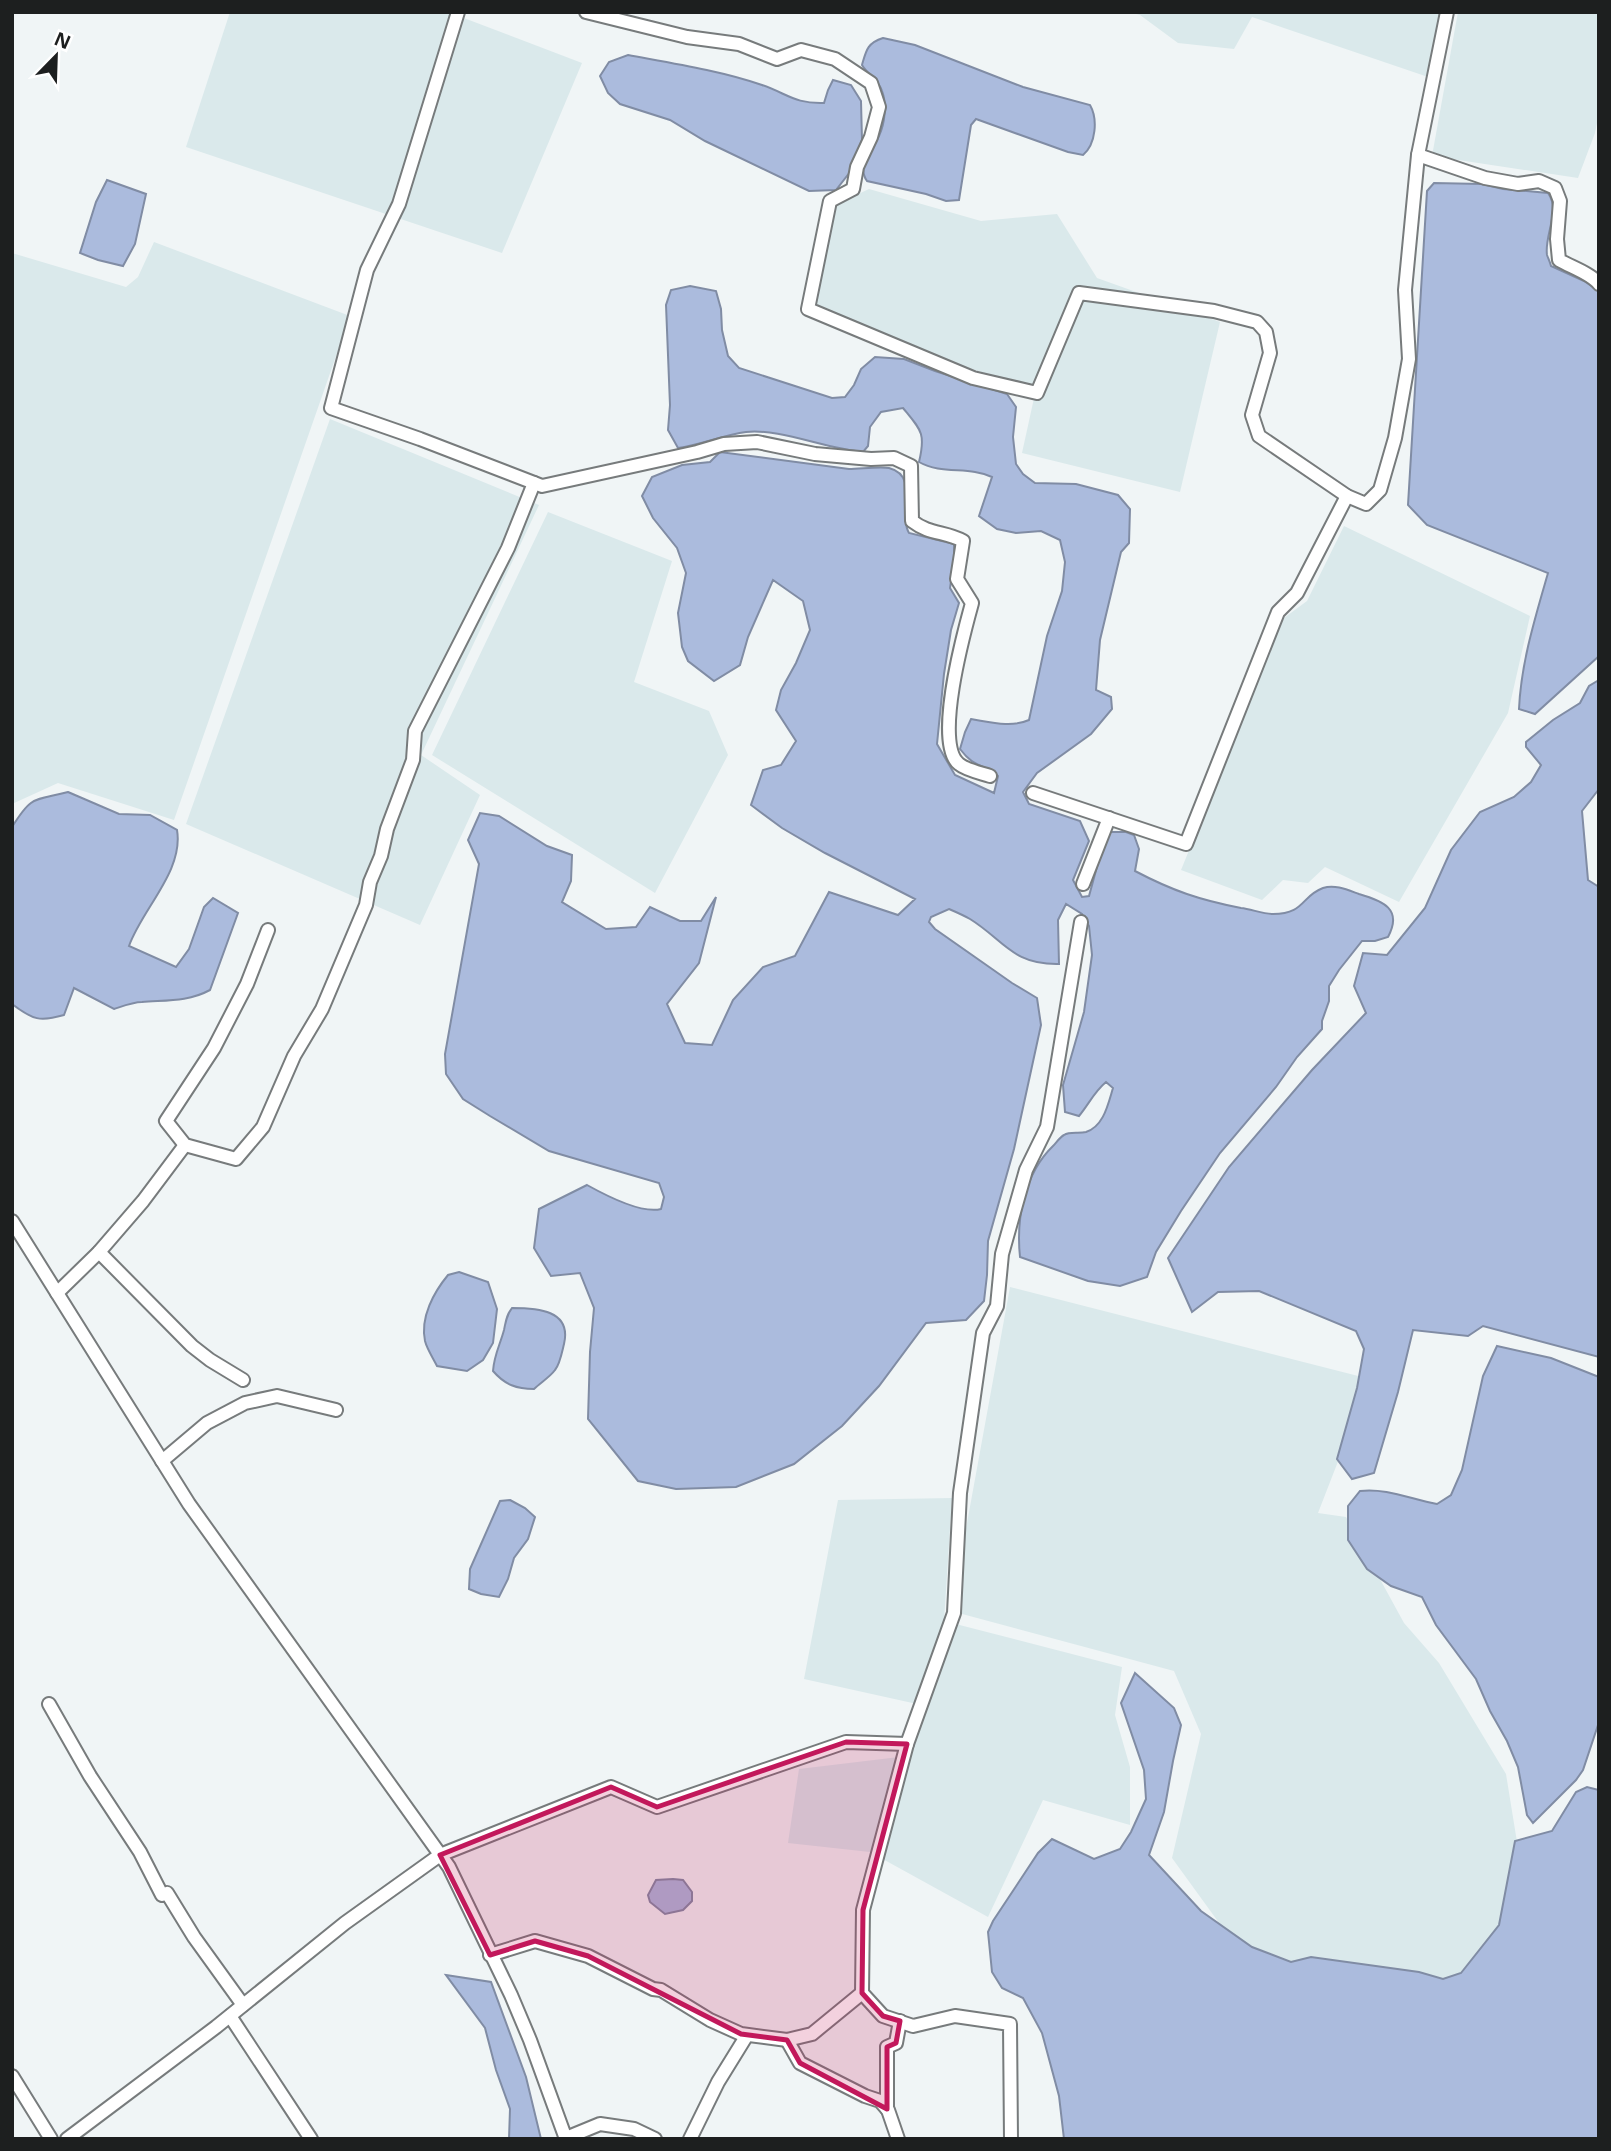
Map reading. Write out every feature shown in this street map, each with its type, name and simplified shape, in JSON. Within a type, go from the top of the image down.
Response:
[{"type":"street","points":[[458,12],[399,204],[366,270],[331,408],[542,486],[724,444],[757,442],[815,454],[871,459],[894,458],[911,466],[912,521],[923,530],[955,536],[963,541],[957,579],[972,603],[957,660],[948,718],[952,755],[959,765],[990,776]]},
{"type":"street","points":[[586,12],[687,37],[739,44],[777,59],[801,50],[835,59],[871,83],[879,107],[871,138],[857,167],[853,189],[830,201],[808,309],[973,378],[1037,393],[1079,293],[1214,311],[1257,322],[1266,332],[1270,353],[1252,415],[1259,436],[1348,496],[1366,503],[1380,489],[1395,438],[1409,359],[1405,290],[1418,155],[1447,12]]},
{"type":"street","points":[[1418,155],[1485,178],[1518,184],[1539,181],[1555,188],[1560,201],[1557,239],[1559,260],[1594,277],[1599,285]]},
{"type":"street","points":[[268,930],[247,984],[214,1048],[166,1121],[185,1145],[236,1159],[263,1127],[294,1056],[322,1009],[366,905],[370,882],[381,856],[387,829],[413,760],[415,731],[508,548],[534,483]]},
{"type":"street","points":[[1033,793],[1186,844],[1278,612],[1297,593],[1348,496]]},
{"type":"street","points":[[1083,884],[1109,818]]},
{"type":"street","points":[[1011,2139],[1010,2024],[955,2016],[913,2026],[883,2016],[862,1993],[863,1910],[907,1744],[954,1613],[960,1493],[982,1333],[997,1306],[1002,1254],[1026,1170],[1047,1127],[1081,922]]},
{"type":"street","points":[[57,1293],[99,1252],[143,1201],[185,1145]]},
{"type":"street","points":[[12,1221],[189,1504],[449,1867],[511,1995],[566,2138],[600,2124],[635,2129],[655,2139]]},
{"type":"street","points":[[99,1252],[192,1346],[209,1360],[243,1380]]},
{"type":"street","points":[[162,1461],[207,1423],[245,1403],[277,1396],[336,1410]]},
{"type":"street","points":[[48,1704],[90,1776],[140,1852],[162,1895],[167,1893],[194,1937],[243,2005]]},
{"type":"street","points":[[67,2139],[230,2016],[345,1923],[440,1855],[611,1787],[657,1807],[846,1742],[907,1744]]},
{"type":"street","points":[[490,1955],[535,1941],[588,1956],[653,1989],[661,1990],[710,2020],[741,2034],[787,2040],[812,2034],[862,1993]]},
{"type":"street","points":[[230,2016],[311,2139]]},
{"type":"street","points":[[898,2139],[887,2109],[887,2047],[896,2043],[900,2021]]},
{"type":"street","points":[[690,2139],[718,2082],[747,2035]]},
{"type":"street","points":[[787,2040],[800,2063],[864,2096],[880,2101],[887,2109]]},
{"type":"street","points":[[12,2076],[51,2139]]},
{"type":"highlighted area","points":[[846,1742],[907,1744],[863,1910],[862,1993],[883,2016],[900,2021],[896,2043],[887,2047],[887,2109],[800,2063],[787,2040],[741,2034],[588,1956],[535,1941],[490,1955],[440,1855],[611,1787],[657,1807]]},
{"type":"shaded area","points":[[230,12],[448,12],[582,63],[502,253],[186,147]]},
{"type":"shaded area","points":[[1129,12],[1444,12],[1431,78],[1252,17],[1234,49],[1178,43],[1140,15]]},
{"type":"shaded area","points":[[1458,12],[1599,12],[1599,113],[1595,133],[1578,178],[1432,156]]},
{"type":"shaded area","points":[[869,189],[981,221],[1057,214],[1097,278],[1220,322],[1180,492],[1022,453],[1036,389],[933,357],[813,306],[833,206]]},
{"type":"shaded area","points":[[154,242],[350,316],[174,820],[58,783],[12,804],[12,253],[126,287],[138,277]]},
{"type":"shaded area","points":[[330,419],[539,505],[421,755],[480,795],[420,925],[186,824]]},
{"type":"shaded area","points":[[548,512],[672,561],[634,682],[709,711],[728,755],[655,893],[432,755]]},
{"type":"shaded area","points":[[1344,526],[1530,616],[1508,713],[1399,902],[1325,867],[1308,883],[1283,880],[1262,900],[1181,870],[1284,618],[1307,601]]},
{"type":"shaded area","points":[[1010,1287],[1370,1379],[1318,1513],[1346,1517],[1404,1623],[1439,1663],[1506,1774],[1523,1879],[1469,1991],[1251,1967],[1172,1858],[1201,1734],[1174,1671],[951,1611]]},
{"type":"shaded area","points":[[952,1498],[944,1621],[1122,1667],[1115,1715],[1130,1767],[1130,1825],[1043,1800],[988,1917],[870,1852],[788,1843],[799,1769],[899,1757],[917,1704],[804,1679],[838,1500]]},
{"type":"water","points":[[883,38],[915,45],[1023,87],[1090,105],[1095,124],[1091,145],[1083,155],[1068,152],[976,119],[971,125],[959,200],[946,201],[867,181],[864,164],[881,131],[885,108],[881,87],[862,65],[870,45]]},
{"type":"water","points":[[628,55],[730,76],[806,102],[824,103],[833,80],[851,85],[861,101],[862,140],[850,172],[836,190],[809,191],[705,141],[670,120],[620,104],[608,93],[600,76],[609,62]]},
{"type":"water","points":[[107,180],[146,194],[135,244],[123,266],[80,253],[96,202]]},
{"type":"water","points":[[1434,183],[1482,184],[1503,189],[1548,193],[1553,207],[1547,247],[1551,266],[1599,291],[1599,656],[1535,714],[1519,709],[1520,692],[1529,641],[1548,573],[1427,525],[1408,505],[1427,191]]},
{"type":"water","points":[[690,286],[716,291],[728,356],[739,368],[832,398],[845,397],[861,369],[875,357],[904,359],[1007,394],[1016,407],[1013,437],[1016,464],[1023,474],[1035,483],[1076,484],[1118,495],[1130,509],[1129,543],[1121,552],[1100,640],[1096,690],[1111,697],[1112,709],[1091,734],[1037,773],[1023,792],[1029,804],[1080,821],[1089,841],[1073,880],[1082,897],[1089,896],[1101,852],[1110,832],[1126,832],[1134,835],[1139,849],[1135,871],[1199,898],[1273,914],[1297,908],[1310,895],[1323,888],[1337,887],[1383,903],[1392,913],[1393,919],[1388,937],[1362,941],[1339,970],[1329,986],[1329,1001],[1322,1029],[1220,1153],[1156,1252],[1147,1277],[1120,1286],[1088,1281],[1020,1257],[1021,1213],[1035,1170],[1063,1136],[1086,1132],[1097,1125],[1113,1088],[1106,1082],[1079,1116],[1065,1112],[1063,1085],[1084,1012],[1092,955],[1089,926],[1082,914],[1066,904],[1058,920],[1059,964],[1043,963],[1019,956],[982,927],[949,909],[931,917],[929,922],[935,929],[1037,998],[1041,1025],[1014,1149],[988,1241],[984,1301],[966,1320],[926,1323],[879,1386],[842,1426],[794,1464],[736,1487],[676,1489],[638,1481],[588,1419],[594,1308],[580,1273],[551,1276],[534,1248],[539,1209],[587,1185],[634,1206],[661,1209],[664,1197],[659,1183],[549,1151],[463,1099],[446,1074],[445,1054],[479,864],[468,840],[480,813],[499,816],[547,846],[572,855],[571,881],[562,902],[606,929],[636,927],[650,907],[680,921],[701,921],[716,897],[699,963],[667,1004],[685,1043],[712,1045],[733,1000],[763,967],[795,956],[829,892],[898,915],[915,899],[825,853],[782,828],[751,805],[763,770],[781,765],[796,741],[776,710],[781,690],[810,630],[803,601],[773,580],[748,637],[740,665],[714,681],[688,661],[682,647],[678,613],[686,573],[677,548],[653,518],[642,496],[652,477],[682,465],[710,462],[720,452],[849,469],[885,467],[898,472],[906,487],[906,525],[909,533],[954,544],[950,588],[959,603],[951,630],[944,674],[937,744],[955,775],[994,793],[998,776],[970,760],[960,749],[965,732],[971,719],[1008,724],[1029,720],[1047,636],[1062,591],[1065,562],[1060,540],[1041,531],[1016,533],[997,529],[979,516],[992,477],[937,468],[919,462],[922,438],[903,408],[881,412],[870,427],[868,446],[863,452],[759,432],[737,433],[678,448],[668,430],[670,405],[666,305],[671,290]]},
{"type":"water","points":[[1599,680],[1599,789],[1582,811],[1588,880],[1599,887],[1599,1357],[1483,1326],[1468,1336],[1413,1330],[1374,1473],[1352,1479],[1337,1459],[1357,1388],[1364,1349],[1356,1331],[1259,1291],[1218,1292],[1192,1312],[1168,1258],[1229,1167],[1312,1070],[1366,1013],[1354,986],[1363,953],[1387,955],[1425,908],[1451,850],[1480,812],[1514,797],[1531,782],[1541,765],[1526,747],[1526,742],[1580,703],[1589,686]]},
{"type":"water","points":[[68,792],[119,814],[150,815],[177,830],[174,860],[168,875],[129,946],[176,967],[189,949],[204,907],[213,898],[238,913],[210,990],[185,999],[135,1003],[114,1009],[74,988],[64,1015],[49,1018],[31,1016],[12,1004],[12,827],[29,804]]},
{"type":"water","points":[[459,1272],[488,1282],[497,1309],[493,1343],[483,1360],[467,1371],[437,1366],[426,1344],[424,1332],[426,1314],[438,1289],[448,1275]]},
{"type":"water","points":[[512,1308],[542,1310],[558,1318],[563,1324],[564,1344],[558,1365],[534,1389],[512,1385],[493,1371],[506,1319]]},
{"type":"water","points":[[1497,1346],[1551,1358],[1599,1377],[1599,1722],[1583,1770],[1533,1823],[1527,1815],[1518,1767],[1476,1679],[1436,1625],[1422,1597],[1391,1586],[1367,1569],[1348,1540],[1348,1506],[1360,1491],[1389,1492],[1437,1504],[1451,1495],[1462,1470],[1483,1376]]},
{"type":"water","points":[[510,1500],[535,1517],[528,1539],[514,1558],[499,1597],[481,1594],[469,1589],[470,1569],[500,1501]]},
{"type":"water","points":[[1135,1673],[1174,1708],[1181,1725],[1164,1812],[1149,1855],[1201,1911],[1252,1947],[1291,1962],[1311,1957],[1419,1972],[1443,1979],[1461,1973],[1499,1925],[1515,1841],[1552,1831],[1576,1792],[1587,1787],[1599,1790],[1599,2139],[1064,2139],[1059,2096],[1042,2033],[1023,1998],[1002,1988],[992,1972],[988,1932],[1038,1853],[1052,1839],[1094,1859],[1120,1849],[1131,1832],[1146,1799],[1144,1770],[1121,1703]]},
{"type":"water","points":[[656,1880],[683,1880],[692,1892],[692,1901],[683,1910],[665,1914],[650,1902],[648,1895]]},
{"type":"water","points":[[446,1975],[491,1982],[526,2077],[541,2139],[509,2139],[510,2109],[485,2028]]}]
